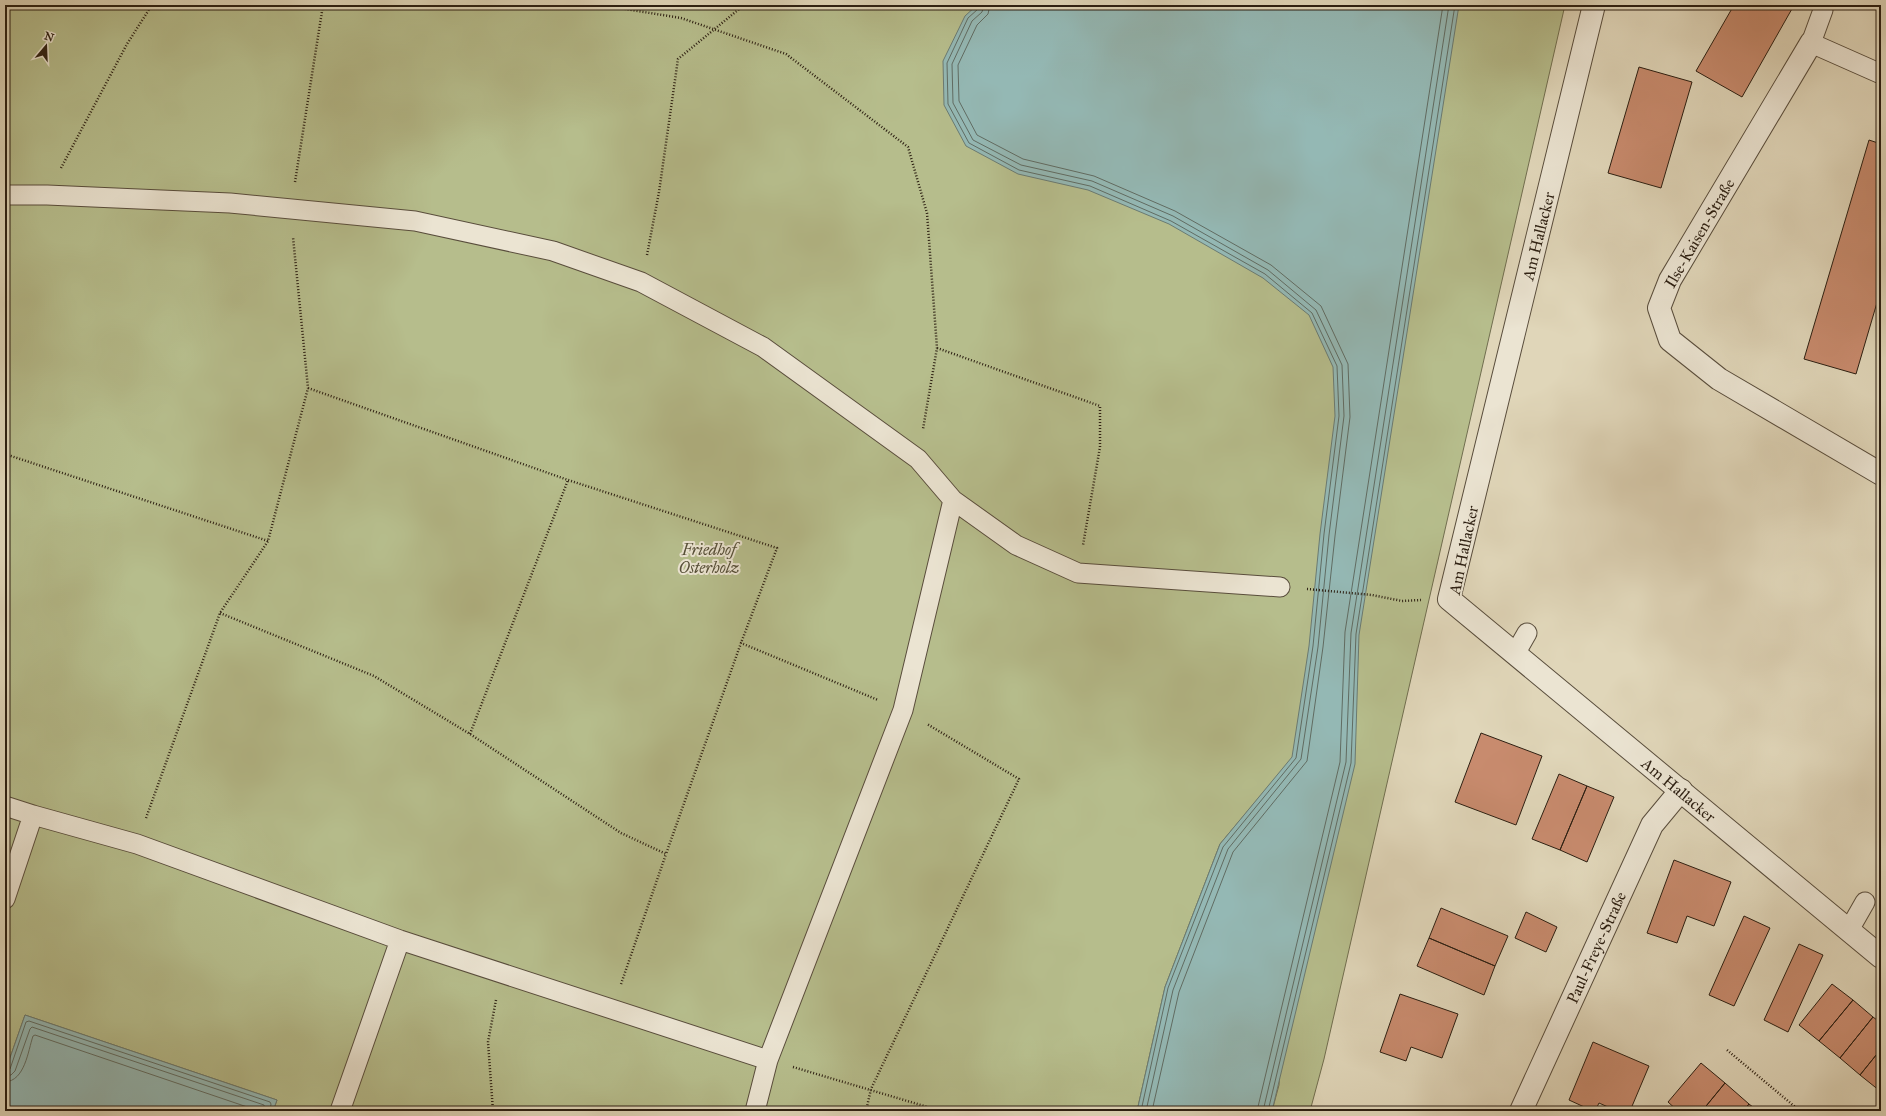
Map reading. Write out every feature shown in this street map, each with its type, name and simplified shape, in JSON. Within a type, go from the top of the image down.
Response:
[{"type":"street","name":"Am Hallacker","points":[[1594,5],[1449,599],[1881,957]]},
{"type":"street","name":"Ilse-Kaisen-Straße","points":[[1811,43],[1670,280],[1660,308],[1670,340],[1719,379],[1881,474]]},
{"type":"street","name":"Paul-Freye-Straße","points":[[1521,1111],[1652,825],[1681,790]]},
{"type":"lane","points":[[1823,5],[1823,10],[1811,43],[1881,74]]},
{"type":"lane","points":[[5,195],[47,195],[230,203],[415,221],[553,251],[641,282],[763,347],[918,459],[953,500],[1016,545],[1078,573],[1280,587]]},
{"type":"lane","points":[[755,1111],[768,1060],[903,710],[953,500]]},
{"type":"lane","points":[[1515,654],[1527,633]]},
{"type":"lane","points":[[5,806],[137,844],[400,940],[768,1060]]},
{"type":"lane","points":[[5,899],[33,815]]},
{"type":"lane","points":[[1849,930],[1865,902]]},
{"type":"lane","points":[[340,1111],[400,940]]},
{"type":"path","points":[[47,195],[127,44],[150,8],[217,5]]},
{"type":"path","points":[[137,844],[220,613],[268,541],[308,388],[290,209],[323,5]]},
{"type":"path","points":[[601,5],[681,18],[786,54],[908,147],[927,213],[937,348],[918,459]]},
{"type":"path","points":[[641,282],[659,192],[678,59],[744,5]]},
{"type":"path","points":[[937,348],[1100,406],[1100,447],[1078,573]]},
{"type":"path","points":[[308,388],[568,480],[777,548],[741,643],[612,1009]]},
{"type":"path","points":[[5,454],[268,541]]},
{"type":"path","points":[[470,734],[568,480]]},
{"type":"path","points":[[1280,587],[1372,595],[1402,601],[1449,599]]},
{"type":"path","points":[[220,613],[374,676],[470,734],[621,833],[666,854]]},
{"type":"path","points":[[741,643],[903,710],[1019,779],[871,1089],[866,1111]]},
{"type":"path","points":[[493,1111],[488,1042],[501,974]]},
{"type":"path","points":[[1727,1050],[1800,1111]]},
{"type":"path","points":[[768,1060],[871,1089],[941,1111]]},
{"type":"green space","name":"Friedhof Osterholz","points":[[5,5],[1565,5],[1324,1059],[1310,1111],[1272,1111],[1279,1085],[1293,757],[1220,844],[1165,987],[1137,1111],[273,1111],[277,1100],[25,1015],[5,1072]]},
{"type":"water","points":[[977,5],[1459,5],[1359,635],[1355,764],[1272,1111],[1137,1111],[1165,987],[1220,844],[1292,757],[1309,646],[1320,534],[1335,416],[1333,367],[1309,315],[1263,278],[1169,224],[1088,190],[1018,174],[966,146],[944,105],[943,61],[965,16]]},
{"type":"water","points":[[25,1015],[277,1100],[273,1111],[5,1111],[5,1072]]},
{"type":"building","points":[[1734,5],[1789,5],[1793,7],[1742,97],[1696,71]]},
{"type":"building","points":[[1639,67],[1692,82],[1661,188],[1608,173]]},
{"type":"building","points":[[1869,140],[1881,144],[1881,289],[1856,374],[1804,359]]},
{"type":"building","points":[[1481,733],[1542,756],[1516,825],[1455,802]]},
{"type":"building","points":[[1559,774],[1587,786],[1560,850],[1532,839]]},
{"type":"building","points":[[1587,786],[1614,797],[1587,862],[1560,850]]},
{"type":"building","points":[[1674,860],[1731,882],[1714,926],[1687,916],[1677,943],[1647,933]]},
{"type":"building","points":[[1441,908],[1508,936],[1495,966],[1429,938]]},
{"type":"building","points":[[1526,912],[1557,927],[1546,952],[1515,938]]},
{"type":"building","points":[[1744,916],[1770,928],[1734,1006],[1709,995]]},
{"type":"building","points":[[1429,938],[1495,966],[1484,995],[1417,966]]},
{"type":"building","points":[[1799,944],[1823,955],[1788,1032],[1764,1020]]},
{"type":"building","points":[[1832,984],[1853,1000],[1819,1041],[1799,1025]]},
{"type":"building","points":[[1400,994],[1458,1014],[1442,1058],[1411,1047],[1406,1061],[1380,1052]]},
{"type":"building","points":[[1853,1000],[1873,1017],[1840,1058],[1819,1041]]},
{"type":"building","points":[[1873,1017],[1881,1023],[1881,1049],[1860,1075],[1840,1058]]},
{"type":"building","points":[[1593,1042],[1649,1066],[1630,1111],[1617,1111],[1599,1103],[1595,1111],[1593,1111],[1569,1100]]},
{"type":"building","points":[[1881,1049],[1881,1090],[1880,1091],[1860,1075]]},
{"type":"building","points":[[1701,1063],[1725,1083],[1702,1111],[1678,1111],[1668,1102]]},
{"type":"building","points":[[1725,1083],[1749,1104],[1743,1111],[1702,1111]]},
{"type":"building","points":[[1749,1104],[1758,1111],[1743,1111]]}]
